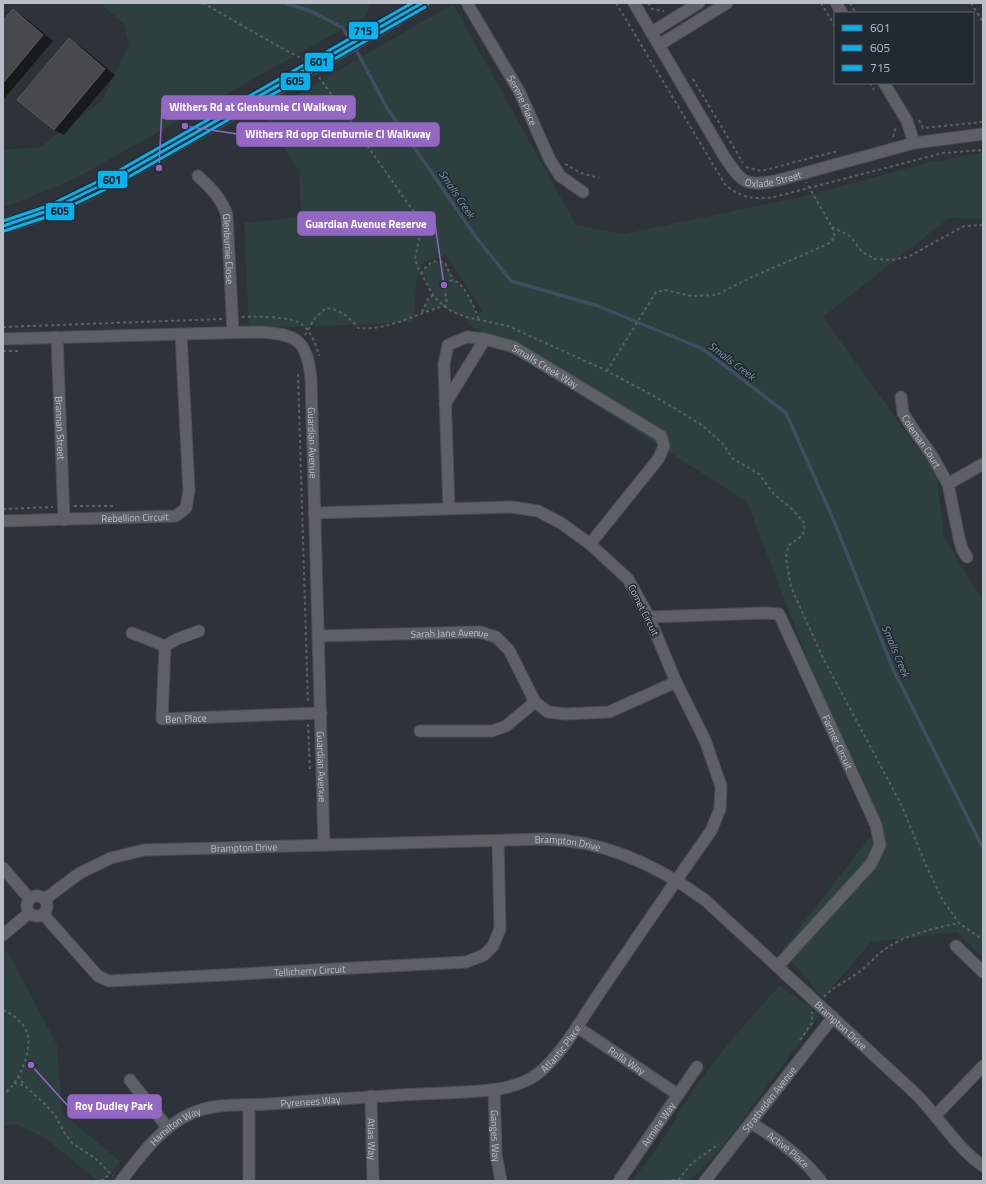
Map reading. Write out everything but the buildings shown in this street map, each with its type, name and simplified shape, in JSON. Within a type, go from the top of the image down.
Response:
[{"type":"main road","points":[[3,226],[48,212],[83,196],[344,50],[422,3]]},
{"type":"street","name":"Serene Place","points":[[467,3],[519,91],[552,165],[567,181],[583,192]]},
{"type":"street","name":"Oxlade Street","points":[[634,3],[724,156],[742,180],[750,184],[779,180],[914,143],[983,134]]},
{"type":"street","points":[[652,32],[699,3]]},
{"type":"street","points":[[660,45],[727,3]]},
{"type":"street","points":[[836,3],[841,12]]},
{"type":"street","points":[[885,84],[906,121],[914,143]]},
{"type":"street","name":"Glenburnie Close","points":[[198,176],[215,192],[222,202],[227,215],[233,332]]},
{"type":"street","points":[[3,339],[233,332],[281,333],[293,337],[300,344]]},
{"type":"street","name":"Rebellion Circuit","points":[[3,521],[176,516],[186,508],[189,491],[181,334]]},
{"type":"street","name":"Brannan Street","points":[[57,337],[69,507],[64,520]]},
{"type":"street","name":"Smalls Creek Way","points":[[449,508],[444,364],[448,345],[467,337],[485,339],[514,347],[660,436],[664,446],[659,458],[590,544]]},
{"type":"street","points":[[445,404],[485,339]]},
{"type":"street","name":"Guardian Avenue","points":[[300,344],[306,353],[310,379],[324,845]]},
{"type":"street","name":"Coleman Court","points":[[901,397],[903,413],[931,454],[948,484],[959,538],[962,549],[967,557]]},
{"type":"street","points":[[948,484],[983,464]]},
{"type":"street","name":"Comet Circuit","points":[[314,513],[512,507],[538,511],[561,523],[590,544],[628,579],[649,617],[676,682],[705,740],[721,786],[720,809],[711,831],[676,880]]},
{"type":"street","name":"Farmer Circuit","points":[[649,617],[767,613],[780,614],[876,825],[880,845],[871,864],[778,966]]},
{"type":"street","points":[[132,633],[165,646],[177,639],[199,631]]},
{"type":"street","name":"Sarah Jane Avenue","points":[[318,636],[480,632],[496,637],[509,650],[535,702]]},
{"type":"street","name":"Ben Place","points":[[165,646],[162,719],[321,713]]},
{"type":"street","points":[[420,731],[492,731],[506,726],[535,702],[548,712],[565,714],[609,712],[676,682]]},
{"type":"street","name":"Brampton Drive","points":[[44,899],[80,873],[111,858],[144,850],[569,839],[592,844],[650,866],[676,880],[705,900],[917,1095],[936,1115],[950,1136],[983,1166]]},
{"type":"street","name":"Tellicherry Circuit","points":[[43,914],[98,976],[109,981],[466,962],[484,955],[493,946],[500,929],[498,841]]},
{"type":"street","points":[[3,868],[30,898]]},
{"type":"street","name":"Atlantic Place","points":[[371,1096],[494,1090],[520,1083],[535,1076],[550,1062],[577,1026],[676,880]]},
{"type":"street","points":[[39,896],[44,899],[47,909],[43,914],[37,917],[29,913],[26,906],[30,898],[39,896]]},
{"type":"street","points":[[3,935],[29,913]]},
{"type":"street","points":[[956,946],[983,972]]},
{"type":"street","name":"Stratheden Avenue","points":[[705,1181],[833,1017]]},
{"type":"street","name":"Rolla Way","points":[[577,1026],[677,1094]]},
{"type":"street","points":[[936,1115],[983,1066]]},
{"type":"street","name":"Armine Way","points":[[618,1181],[697,1067]]},
{"type":"street","points":[[130,1080],[168,1127]]},
{"type":"street","name":"Ganges Way","points":[[494,1090],[496,1154],[501,1181]]},
{"type":"street","name":"Pyrenees Way","points":[[249,1105],[371,1096]]},
{"type":"street","name":"Atlas Way","points":[[371,1096],[373,1181]]},
{"type":"street","name":"Hamilton Way","points":[[118,1180],[151,1142],[168,1127],[191,1113],[219,1105],[249,1105]]},
{"type":"street","points":[[249,1105],[249,1180]]},
{"type":"street","name":"Active Place","points":[[751,1123],[776,1138],[810,1167],[822,1181]]},
{"type":"path","points":[[203,3],[285,50],[306,60]]},
{"type":"path","points":[[616,3],[726,186],[741,196],[758,200],[943,153],[983,150]]},
{"type":"path","points":[[648,3],[652,9],[657,10]]},
{"type":"path","points":[[821,3],[834,24]]},
{"type":"path","points":[[850,3],[855,12]]},
{"type":"path","points":[[971,3],[982,17],[983,22]]},
{"type":"path","points":[[689,73],[746,167],[760,171],[841,151]]},
{"type":"path","points":[[319,77],[416,215],[420,235],[415,259],[421,274],[433,295],[444,306],[453,312],[479,320],[508,326],[607,371],[656,397],[703,426],[724,445],[732,458],[759,474],[774,494],[793,510],[805,524],[803,535],[788,546],[786,558],[790,587],[823,658],[901,804],[925,863],[942,899],[959,924],[983,940]]},
{"type":"path","points":[[916,115],[923,128],[983,122]]},
{"type":"path","points":[[886,139],[893,137],[897,127]]},
{"type":"path","points":[[607,371],[656,292],[665,290],[691,296],[716,295],[752,277],[828,244],[835,237],[832,227],[809,187]]},
{"type":"path","points":[[832,227],[850,236],[862,252],[875,259],[892,260],[908,257],[964,226],[983,225]]},
{"type":"path","points":[[421,274],[429,264],[440,261],[445,263],[452,280],[456,281],[470,299],[479,320]]},
{"type":"path","points":[[300,344],[315,318],[326,308],[336,308],[352,320],[358,328],[368,329],[404,320],[422,312],[444,306],[447,302],[444,286],[446,282],[452,280]]},
{"type":"path","points":[[422,312],[428,299],[433,295]]},
{"type":"path","points":[[3,327],[270,317],[298,322],[307,331],[316,344],[320,361]]},
{"type":"path","points":[[3,351],[26,350]]},
{"type":"path","points":[[298,369],[310,776]]},
{"type":"path","points":[[69,507],[73,500]]},
{"type":"path","points":[[3,509],[113,506]]},
{"type":"path","points":[[3,1010],[17,1019],[28,1034],[28,1048],[18,1076],[10,1090],[3,1094]]},
{"type":"path","points":[[18,1076],[24,1086],[55,1115],[72,1143],[96,1158],[110,1174],[118,1180]]},
{"type":"path","points":[[14,1083],[24,1086]]},
{"type":"path","points":[[101,1181],[110,1174]]},
{"type":"shaded area","points":[[100,3],[370,3],[366,16],[76,178],[16,203],[3,206],[3,149],[39,148],[102,101],[129,44],[124,24]]},
{"type":"shaded area","points":[[453,4],[576,225],[624,234],[805,196],[931,162],[983,153],[983,219],[949,218],[823,317],[937,475],[944,537],[983,601],[983,957],[957,932],[871,942],[823,998],[782,950],[874,832],[747,502],[463,320],[468,318],[453,312],[444,306],[422,312],[428,299],[433,295],[422,275],[425,268],[435,261],[445,263],[452,276],[472,302],[476,314],[483,311],[446,255],[424,262],[417,277],[413,322],[249,329],[244,223],[301,217],[299,171],[263,114]]},
{"type":"shaded area","points":[[7,950],[57,1045],[62,1113],[120,1161],[104,1181],[98,1181],[45,1138],[17,1124],[3,1126],[3,953]]},
{"type":"shaded area","points":[[780,985],[820,1015],[723,1146],[690,1181],[631,1181],[649,1159],[695,1088],[715,1061]]},
{"type":"waterway","name":"Smalls Creek","points":[[286,3],[313,12],[343,28],[351,41]]},
{"type":"waterway","name":"Smalls Creek","points":[[354,46],[387,108],[476,237],[511,281],[598,306],[703,349],[786,413],[834,521],[893,669],[983,848]]},
{"type":"transit line","name":"715","points":[[3,221],[48,206],[113,174],[412,3]]},
{"type":"transit line","name":"601","points":[[3,226],[50,210],[116,178],[422,3]]},
{"type":"transit line","name":"605","points":[[4,231],[52,215],[118,183],[425,7]]},
{"type":"place","name":"Withers Rd opp Glenburnie Cl Walkway","points":[[185,126]]},
{"type":"place","name":"Withers Rd at Glenburnie Cl Walkway","points":[[159,168]]},
{"type":"place","name":"Guardian Avenue Reserve","points":[[444,285]]},
{"type":"place","name":"Roy Dudley Park","points":[[31,1065]]}]
